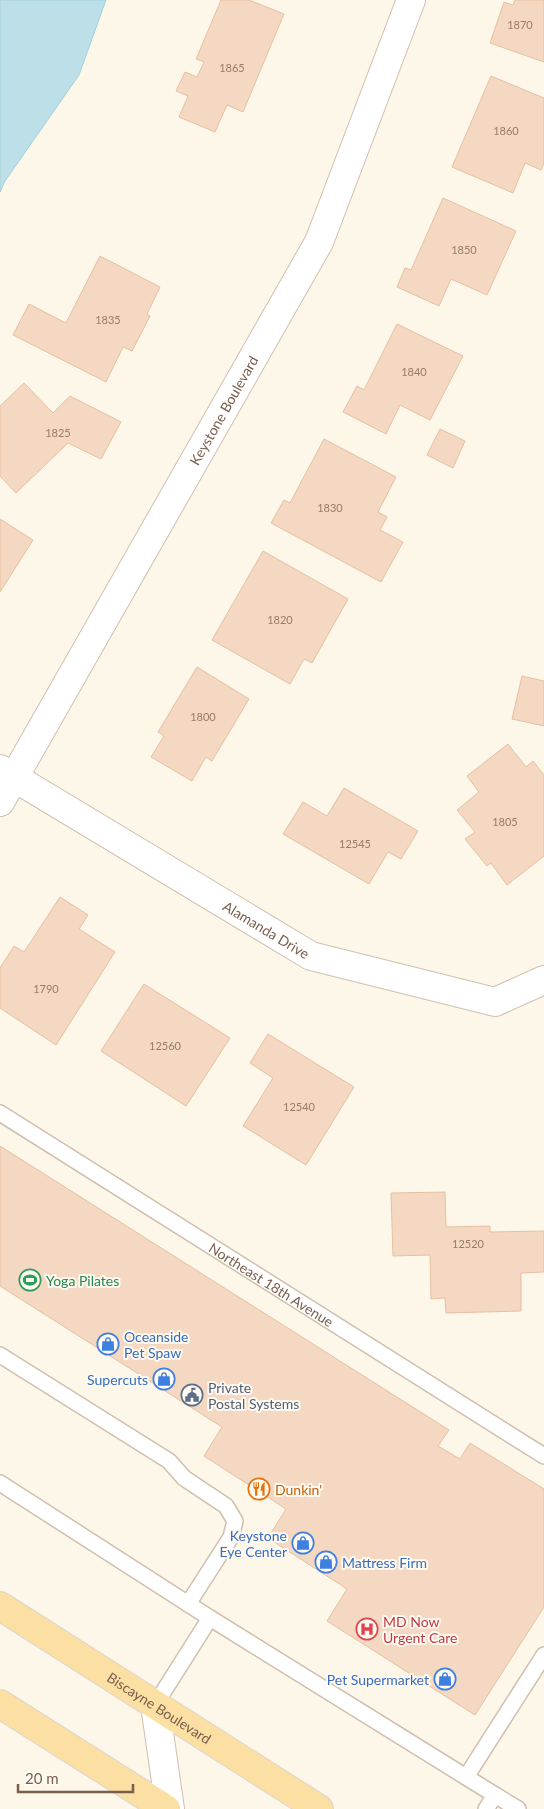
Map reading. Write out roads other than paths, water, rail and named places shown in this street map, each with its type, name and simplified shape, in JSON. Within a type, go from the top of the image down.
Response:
[{"type":"main road","name":"Biscayne Boulevard","points":[[0,1606],[319,1809]]},
{"type":"main road","points":[[0,1704],[166,1809]]},
{"type":"street","name":"Keystone Boulevard","points":[[0,802],[7,773],[318,242],[411,0]]},
{"type":"street","name":"Alamanda Drive","points":[[7,773],[311,956],[495,1002],[544,980]]},
{"type":"street","points":[[156,1705],[170,1809]]},
{"type":"lane","name":"Northeast 18th Avenue","points":[[0,1114],[544,1456]]},
{"type":"lane","points":[[0,1355],[169,1461],[184,1478],[226,1506],[235,1521],[232,1537],[188,1604]]},
{"type":"lane","points":[[0,1483],[210,1618],[518,1809]]},
{"type":"lane","points":[[156,1705],[210,1618]]},
{"type":"lane","points":[[466,1777],[544,1655]]},
{"type":"lane","points":[[486,1809],[495,1795]]},
{"type":"water","points":[[0,0],[106,0],[79,75],[5,181],[0,192]]},
{"type":"place","name":"Yoga Pilates","points":[[30,1280]]},
{"type":"place","name":"Oceanside Pet Spaw","points":[[108,1344]]},
{"type":"place","name":"Supercuts","points":[[164,1379]]},
{"type":"place","name":"Private Postal Systems","points":[[192,1395]]},
{"type":"place","name":"Dunkin'","points":[[259,1489]]},
{"type":"place","name":"Keystone Eye Center","points":[[303,1543]]},
{"type":"place","name":"Mattress Firm","points":[[326,1562]]},
{"type":"place","name":"MD Now Urgent Care","points":[[367,1629]]},
{"type":"place","name":"Pet Supermarket","points":[[445,1679]]}]
